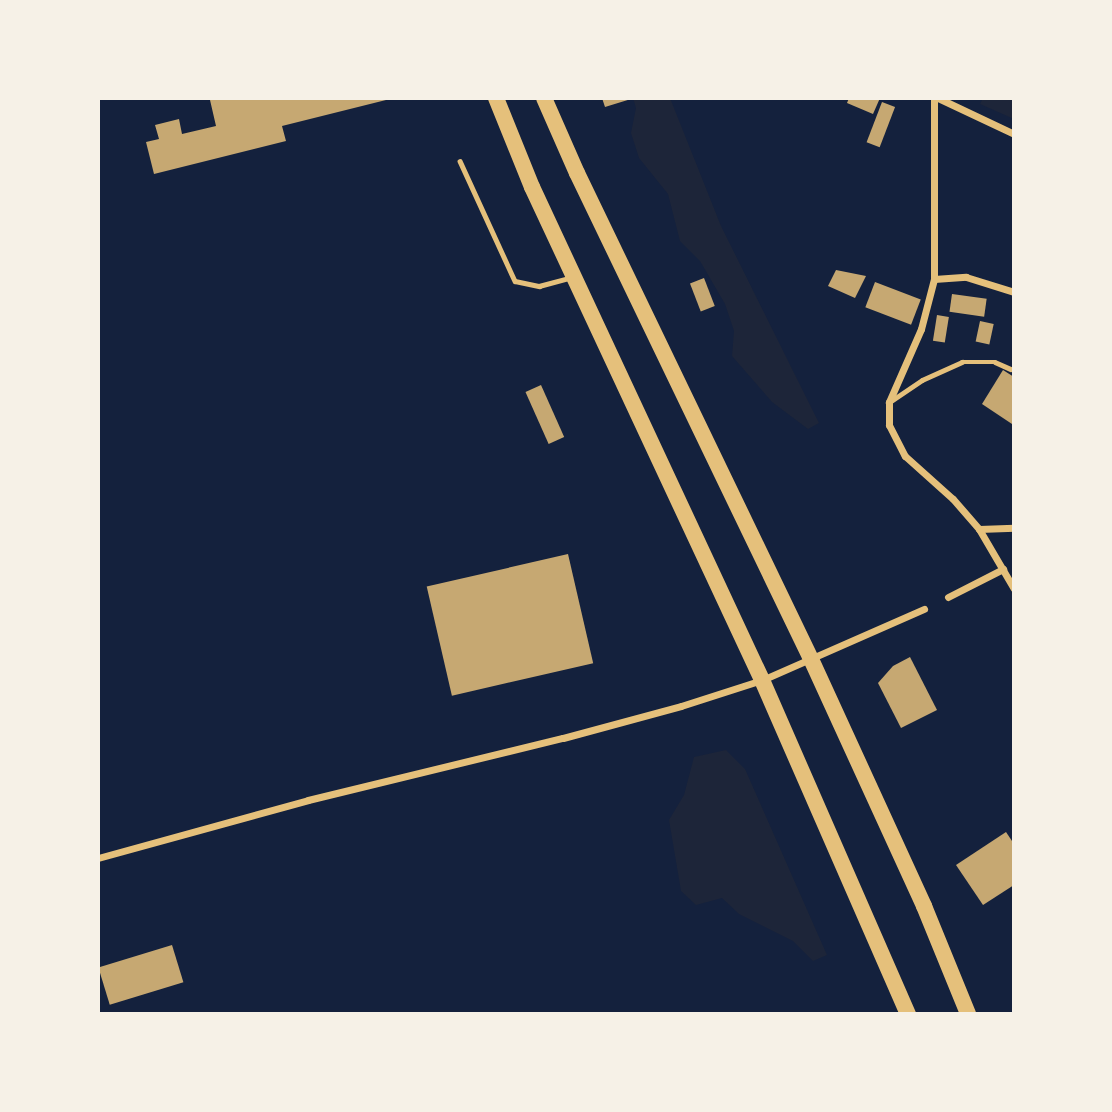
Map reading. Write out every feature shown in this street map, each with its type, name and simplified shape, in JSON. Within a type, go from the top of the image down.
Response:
[{"type":"main road","points":[[496,98],[532,187],[762,680],[908,1014]]},
{"type":"main road","points":[[544,98],[576,173],[811,659],[924,906],[968,1014]]},
{"type":"street","points":[[1014,134],[936,98],[934,279],[921,329],[889,402],[889,425],[905,456],[953,499],[979,529],[1014,589]]},
{"type":"street","points":[[934,279],[966,277],[1014,292]]},
{"type":"street","points":[[979,529],[1014,528]]},
{"type":"street","points":[[948,597],[1003,569]]},
{"type":"street","points":[[98,858],[308,800],[563,738],[762,680],[924,609]]},
{"type":"lane","points":[[460,161],[515,281],[539,286],[574,276]]},
{"type":"lane","points":[[889,402],[922,380],[962,362],[995,362],[1011,369]]},
{"type":"shaded area","points":[[633,98],[670,98],[721,226],[819,423],[808,429],[772,402],[732,356],[734,331],[725,304],[700,261],[680,241],[668,194],[639,158],[631,133],[636,108]]},
{"type":"shaded area","points":[[983,98],[1014,98],[1014,119],[980,104]]},
{"type":"shaded area","points":[[726,750],[745,769],[827,955],[813,961],[793,941],[739,914],[722,898],[696,905],[681,891],[669,820],[684,795],[694,757]]},
{"type":"building","points":[[602,98],[631,98],[631,99],[605,107]]},
{"type":"building","points":[[849,98],[880,98],[873,114],[847,103]]},
{"type":"building","points":[[390,99],[282,126],[286,141],[154,174],[146,142],[159,139],[155,125],[179,119],[182,134],[216,126],[210,100]]},
{"type":"building","points":[[882,102],[895,107],[880,147],[867,142]]},
{"type":"building","points":[[836,270],[866,276],[855,298],[828,286]]},
{"type":"building","points":[[704,278],[715,306],[701,311],[690,283]]},
{"type":"building","points":[[875,282],[921,300],[911,325],[865,307]]},
{"type":"building","points":[[952,294],[987,299],[984,317],[949,312]]},
{"type":"building","points":[[937,315],[949,317],[945,343],[933,341]]},
{"type":"building","points":[[980,321],[994,324],[989,344],[976,342]]},
{"type":"building","points":[[1003,370],[1014,377],[1012,424],[982,404]]},
{"type":"building","points":[[541,385],[564,437],[549,444],[525,392]]},
{"type":"building","points":[[568,554],[593,663],[452,696],[427,587]]},
{"type":"building","points":[[910,657],[937,710],[901,728],[878,683],[893,666]]},
{"type":"building","points":[[1006,832],[1014,844],[1014,885],[983,905],[956,865]]},
{"type":"building","points":[[172,945],[183,982],[110,1005],[98,968]]}]
